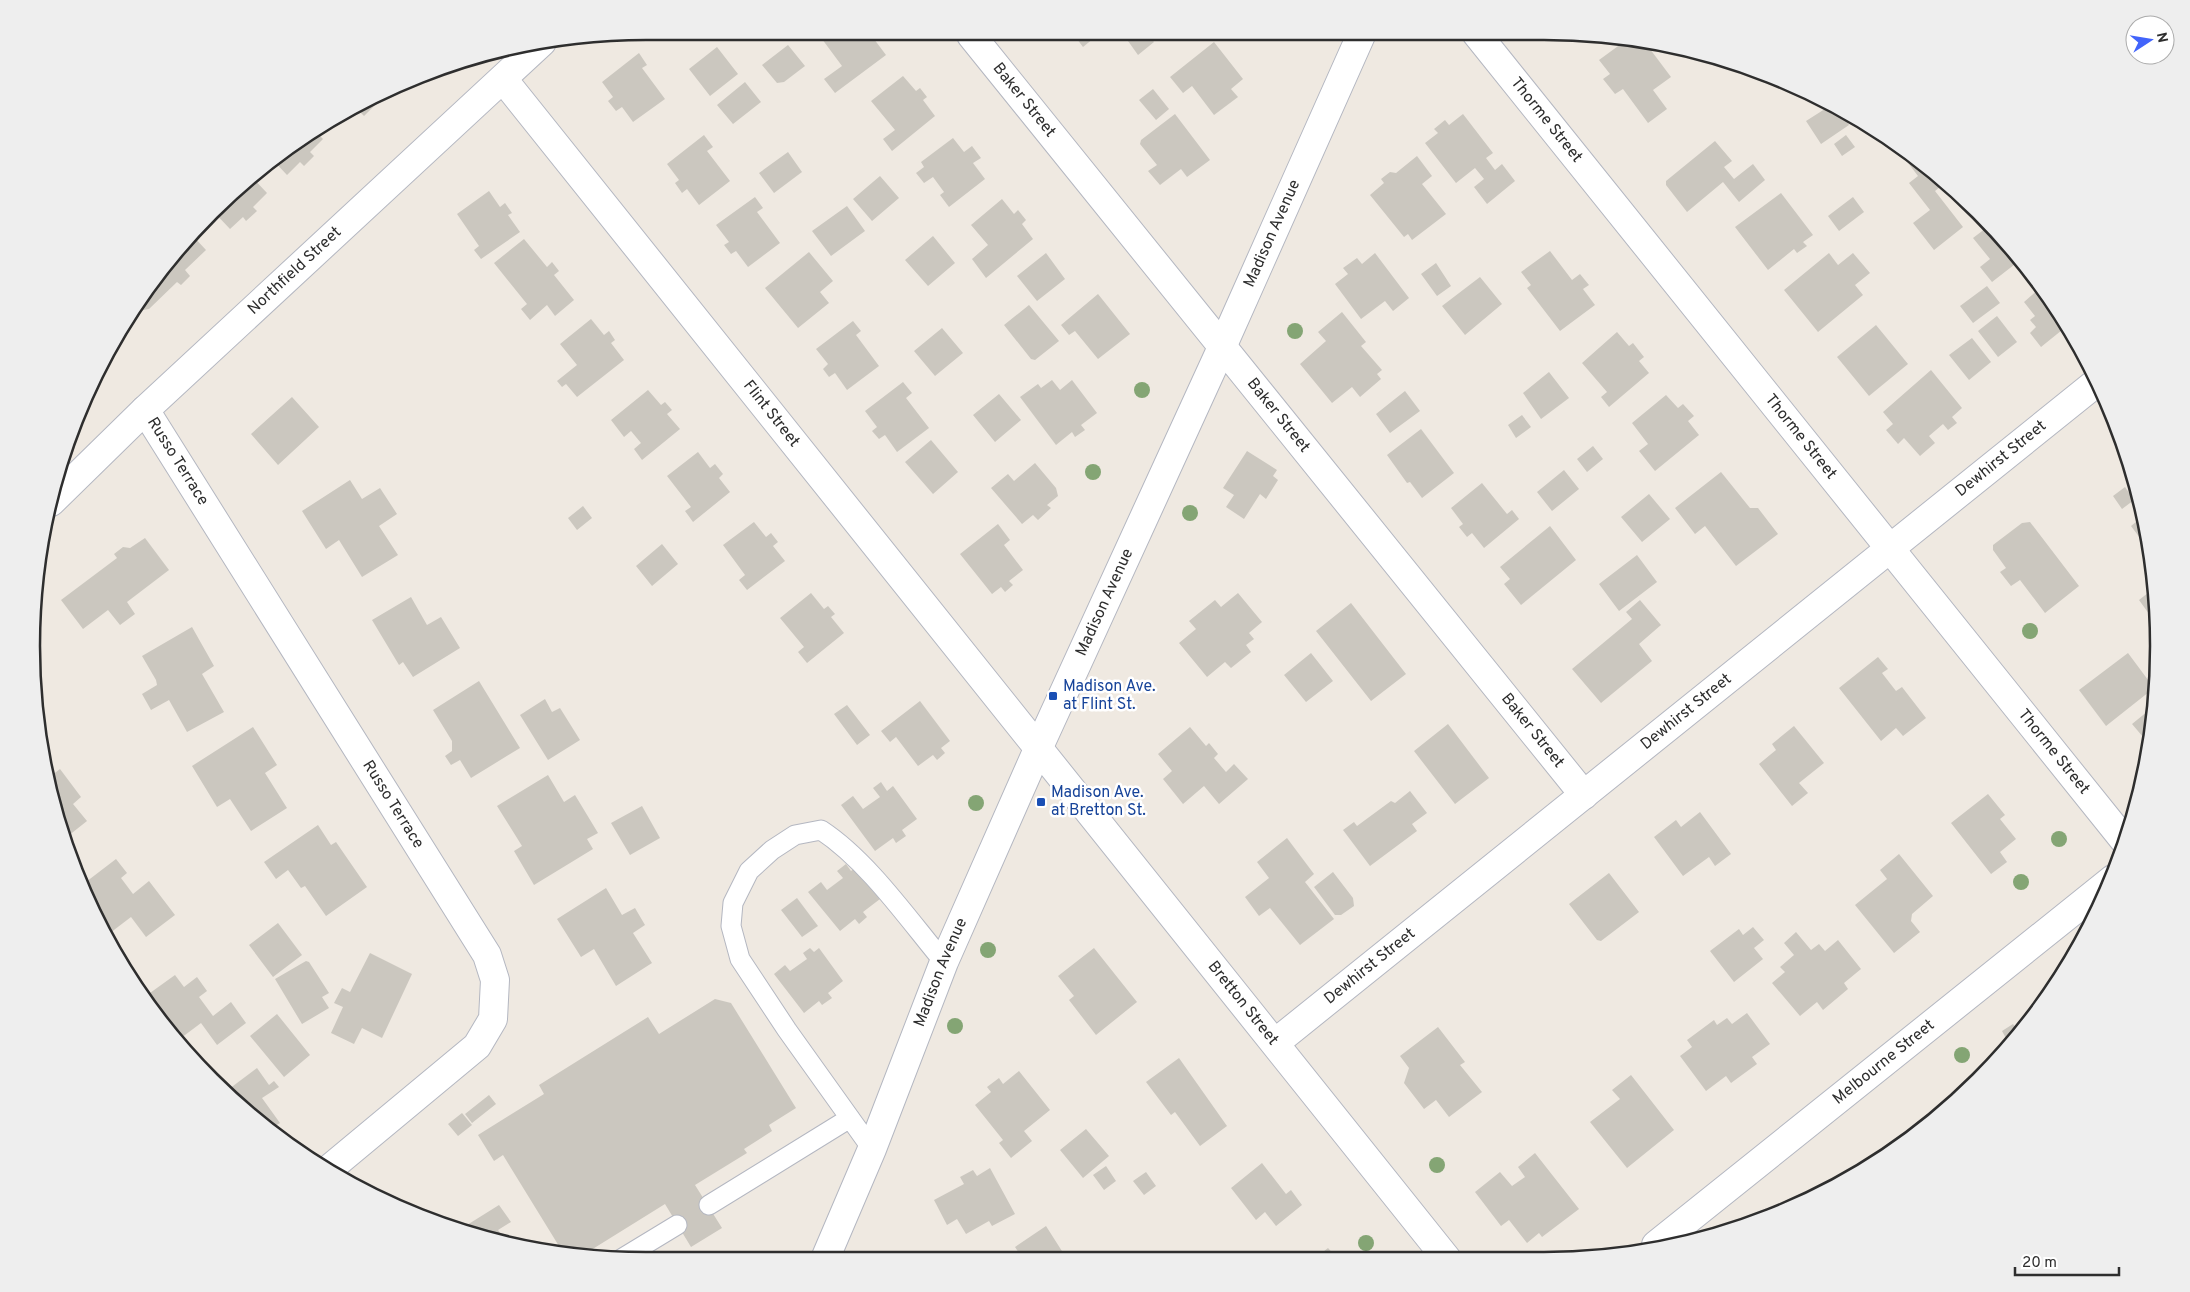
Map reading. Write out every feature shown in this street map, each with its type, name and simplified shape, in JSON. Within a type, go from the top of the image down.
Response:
[{"type":"street","name":"Baker Street","points":[[975,40],[1223,345],[1584,795]]},
{"type":"street","name":"Madison Avenue","points":[[828,1252],[872,1149],[944,962],[1038,749],[1223,345],[1359,40]]},
{"type":"street","name":"Thorme Street","points":[[1482,40],[2120,835]]},
{"type":"street","name":"Northfield Street","points":[[60,493],[145,410],[532,51]]},
{"type":"street","name":"Flint Street","points":[[503,79],[1038,749]]},
{"type":"street","name":"Dewhirst Street","points":[[1276,1043],[2092,386]]},
{"type":"street","name":"Russo Terrace","points":[[145,410],[487,955],[494,980],[493,1019],[477,1046],[333,1165]]},
{"type":"street","name":"Bretton Street","points":[[1038,749],[1276,1043],[1441,1252]]},
{"type":"street","name":"Melbourne Street","points":[[1662,1240],[2098,891]]},
{"type":"lane","points":[[872,1149],[787,1030],[740,959],[731,926],[732,903],[749,871],[772,850],[795,835],[821,830],[837,840],[865,868],[944,962]]},
{"type":"lane","points":[[708,1206],[850,1118]]},
{"type":"lane","points":[[633,1252],[677,1225]]},
{"type":"building","points":[[823,40],[875,40],[886,55],[835,93],[824,79],[842,66]]},
{"type":"building","points":[[1078,40],[1092,40],[1083,47]]},
{"type":"building","points":[[1127,40],[1152,40],[1154,42],[1138,55]]},
{"type":"building","points":[[1214,42],[1243,79],[1231,89],[1238,97],[1214,115],[1192,86],[1183,93],[1170,77]]},
{"type":"building","points":[[788,45],[805,66],[784,82],[777,83],[762,65]]},
{"type":"building","points":[[1620,45],[1651,50],[1671,77],[1653,90],[1667,109],[1648,123],[1623,89],[1615,94],[1603,79],[1610,74],[1599,60]]},
{"type":"building","points":[[717,47],[738,74],[710,96],[689,69]]},
{"type":"building","points":[[639,53],[647,65],[642,68],[665,99],[633,122],[622,107],[616,111],[608,101],[613,97],[602,82]]},
{"type":"building","points":[[903,76],[916,91],[920,88],[927,97],[923,100],[935,116],[892,151],[883,139],[895,130],[871,101]]},
{"type":"building","points":[[745,82],[761,102],[733,124],[717,105]]},
{"type":"building","points":[[1153,89],[1169,109],[1156,120],[1139,100]]},
{"type":"building","points":[[374,104],[375,105],[364,116],[360,112]]},
{"type":"building","points":[[1825,109],[1847,121],[1849,125],[1821,144],[1806,121]]},
{"type":"building","points":[[1175,114],[1210,160],[1187,177],[1181,169],[1160,185],[1148,171],[1157,165],[1140,144],[1141,140]]},
{"type":"building","points":[[1463,114],[1493,153],[1486,158],[1495,170],[1502,164],[1515,181],[1487,204],[1474,187],[1484,179],[1475,168],[1456,183],[1425,143],[1438,133],[1434,129],[1445,120],[1449,125]]},
{"type":"building","points":[[704,135],[713,147],[707,151],[730,181],[699,205],[687,189],[682,193],[675,183],[679,180],[667,164]]},
{"type":"building","points":[[1846,135],[1855,147],[1842,156],[1834,144]]},
{"type":"building","points":[[320,136],[323,139],[310,152],[314,156],[304,166],[300,162],[287,175],[277,165]]},
{"type":"building","points":[[953,138],[964,152],[972,146],[981,158],[973,163],[985,179],[949,207],[940,195],[944,192],[933,177],[924,183],[916,173],[924,167],[921,162]]},
{"type":"building","points":[[1715,141],[1732,161],[1724,167],[1734,179],[1753,164],[1765,180],[1739,202],[1723,182],[1687,212],[1666,185],[1666,181]]},
{"type":"building","points":[[788,152],[802,172],[774,193],[759,173]]},
{"type":"building","points":[[1417,156],[1432,176],[1422,184],[1446,214],[1412,240],[1408,234],[1404,237],[1370,195],[1384,183],[1381,179],[1390,172],[1396,173]]},
{"type":"building","points":[[1906,160],[1940,187],[1935,191],[1963,227],[1934,250],[1913,223],[1930,210],[1909,183],[1918,176]]},
{"type":"building","points":[[880,176],[899,198],[872,221],[853,199]]},
{"type":"building","points":[[256,182],[267,193],[253,207],[257,211],[246,221],[243,217],[230,229],[218,216]]},
{"type":"building","points":[[489,191],[500,207],[505,203],[512,213],[508,215],[520,232],[481,259],[474,250],[479,246],[457,214]]},
{"type":"building","points":[[1781,193],[1813,235],[1803,242],[1807,246],[1797,253],[1794,249],[1768,270],[1735,227]]},
{"type":"building","points":[[755,197],[763,208],[757,212],[780,243],[748,267],[736,251],[731,254],[724,245],[729,242],[716,225]]},
{"type":"building","points":[[1853,197],[1864,212],[1839,231],[1828,216]]},
{"type":"building","points":[[1002,199],[1014,214],[1018,210],[1026,220],[1022,224],[1033,239],[986,278],[972,259],[988,245],[971,225]]},
{"type":"building","points":[[847,206],[865,231],[831,256],[812,231]]},
{"type":"building","points":[[1984,229],[2015,264],[1992,282],[1980,267],[1990,259],[1973,238]]},
{"type":"building","points":[[933,236],[955,263],[928,286],[905,260]]},
{"type":"building","points":[[196,239],[206,250],[185,270],[190,276],[181,285],[177,282],[149,309],[143,310],[165,277]]},
{"type":"building","points":[[524,239],[547,267],[552,262],[559,271],[554,275],[574,300],[555,316],[547,305],[530,320],[521,309],[527,304],[494,263]]},
{"type":"building","points":[[1550,251],[1572,280],[1580,274],[1589,285],[1583,289],[1595,305],[1560,331],[1527,288],[1531,285],[1521,272]]},
{"type":"building","points":[[809,252],[833,281],[820,292],[829,303],[798,328],[765,288]]},
{"type":"building","points":[[1046,253],[1065,279],[1037,301],[1017,276]]},
{"type":"building","points":[[1375,253],[1409,298],[1393,311],[1385,301],[1361,319],[1335,284],[1348,274],[1343,268],[1357,258],[1362,264]]},
{"type":"building","points":[[1829,253],[1838,265],[1853,253],[1870,273],[1855,285],[1863,295],[1818,332],[1784,290]]},
{"type":"building","points":[[1436,263],[1451,286],[1437,296],[1421,274]]},
{"type":"building","points":[[1480,277],[1502,304],[1465,335],[1442,306]]},
{"type":"building","points":[[1987,286],[2000,303],[1973,323],[1960,306]]},
{"type":"building","points":[[2036,292],[2061,331],[2041,347],[2030,333],[2036,327],[2030,320],[2035,316],[2024,302]]},
{"type":"building","points":[[1098,294],[1130,334],[1098,359],[1075,331],[1069,335],[1061,325]]},
{"type":"building","points":[[1029,305],[1059,341],[1035,360],[1031,359],[1004,325]]},
{"type":"building","points":[[1342,312],[1366,342],[1361,346],[1382,370],[1377,374],[1381,379],[1360,397],[1352,387],[1332,403],[1300,364],[1326,341],[1318,332]]},
{"type":"building","points":[[1997,316],[2017,342],[1998,357],[1978,331]]},
{"type":"building","points":[[591,319],[604,335],[609,331],[615,340],[611,343],[624,360],[577,397],[566,384],[562,387],[557,381],[577,365],[560,344]]},
{"type":"building","points":[[853,321],[861,331],[856,335],[879,366],[847,390],[835,373],[829,377],[823,369],[828,364],[816,349]]},
{"type":"building","points":[[1876,325],[1908,364],[1869,396],[1837,357]]},
{"type":"building","points":[[942,328],[963,353],[935,376],[914,351]]},
{"type":"building","points":[[1617,332],[1629,346],[1633,343],[1644,357],[1639,361],[1649,373],[1609,407],[1601,397],[1607,392],[1582,363]]},
{"type":"building","points":[[1972,338],[1991,362],[1969,380],[1949,355]]},
{"type":"building","points":[[1931,370],[1962,408],[1952,417],[1957,423],[1948,430],[1943,424],[1929,436],[1935,443],[1920,456],[1904,438],[1898,444],[1886,430],[1893,424],[1883,412]]},
{"type":"building","points":[[1549,372],[1569,398],[1541,419],[1523,393]]},
{"type":"building","points":[[1052,380],[1060,390],[1072,380],[1097,413],[1081,425],[1085,430],[1075,437],[1072,432],[1056,445],[1020,397],[1038,384],[1041,388]]},
{"type":"building","points":[[903,382],[912,393],[906,398],[929,428],[897,452],[885,435],[879,439],[872,431],[877,427],[865,411]]},
{"type":"building","points":[[648,390],[661,405],[665,402],[672,410],[667,414],[680,429],[642,460],[634,449],[641,443],[631,431],[624,437],[611,420]]},
{"type":"building","points":[[1405,391],[1420,411],[1390,433],[1376,414]]},
{"type":"building","points":[[999,394],[1021,420],[995,442],[973,415]]},
{"type":"building","points":[[1666,395],[1678,408],[1683,404],[1694,416],[1688,421],[1699,435],[1655,471],[1639,451],[1648,444],[1632,423]]},
{"type":"building","points":[[292,397],[319,427],[278,465],[251,434]]},
{"type":"building","points":[[1522,415],[1531,427],[1516,438],[1508,425]]},
{"type":"building","points":[[1421,429],[1454,473],[1422,498],[1410,482],[1407,483],[1387,455]]},
{"type":"building","points":[[931,440],[958,472],[933,494],[905,462]]},
{"type":"building","points":[[1593,446],[1603,459],[1587,472],[1577,459]]},
{"type":"building","points":[[1247,451],[1277,470],[1273,476],[1278,480],[1266,499],[1260,494],[1244,519],[1226,507],[1234,495],[1223,488]]},
{"type":"building","points":[[698,452],[710,468],[715,464],[723,474],[719,478],[730,492],[693,522],[685,511],[691,507],[667,476]]},
{"type":"building","points":[[1035,463],[1056,488],[1058,496],[1047,505],[1051,508],[1038,520],[1033,515],[1022,524],[991,488],[1008,474],[1014,481]]},
{"type":"building","points":[[1564,470],[1579,489],[1552,511],[1537,492]]},
{"type":"building","points":[[1721,472],[1750,508],[1758,508],[1778,534],[1736,566],[1705,526],[1695,534],[1675,508]]},
{"type":"building","points":[[350,480],[362,499],[380,488],[397,514],[379,526],[398,555],[362,577],[339,540],[326,549],[302,511]]},
{"type":"building","points":[[1482,483],[1507,514],[1512,510],[1519,519],[1484,548],[1472,533],[1467,537],[1459,527],[1463,524],[1451,508]]},
{"type":"building","points":[[2125,487],[2130,495],[2132,502],[2122,509],[2113,496]]},
{"type":"building","points":[[1649,494],[1670,519],[1642,542],[1621,517]]},
{"type":"building","points":[[583,506],[592,518],[577,530],[568,518]]},
{"type":"building","points":[[754,522],[766,537],[771,533],[778,542],[773,546],[785,561],[747,590],[739,580],[745,575],[723,545]]},
{"type":"building","points":[[2030,522],[2079,586],[2045,613],[2020,580],[2011,586],[2000,572],[2006,568],[1993,550],[1993,545],[2022,523]]},
{"type":"building","points":[[2136,522],[2140,538],[2131,526]]},
{"type":"building","points":[[998,524],[1010,540],[1004,545],[1023,570],[1009,581],[1013,585],[1005,592],[1001,587],[992,594],[960,554]]},
{"type":"building","points":[[1550,526],[1576,560],[1521,605],[1504,584],[1510,579],[1500,567]]},
{"type":"building","points":[[145,538],[169,570],[127,602],[135,614],[120,625],[108,610],[83,629],[61,600],[117,558],[114,554],[123,547],[130,548]]},
{"type":"building","points":[[662,544],[678,564],[652,586],[636,566]]},
{"type":"building","points":[[1637,555],[1657,582],[1619,611],[1599,584]]},
{"type":"building","points":[[811,593],[824,609],[828,606],[835,614],[831,617],[844,633],[807,663],[798,652],[804,647],[780,618]]},
{"type":"building","points":[[1238,593],[1262,622],[1249,633],[1254,639],[1246,645],[1251,652],[1231,668],[1225,662],[1207,677],[1179,643],[1196,629],[1189,621],[1215,600],[1221,607]]},
{"type":"building","points":[[2148,593],[2149,614],[2139,600]]},
{"type":"building","points":[[411,597],[427,625],[441,617],[460,648],[413,677],[403,662],[399,665],[372,620]]},
{"type":"building","points":[[1640,600],[1661,625],[1639,644],[1652,661],[1601,703],[1572,669],[1632,619],[1626,612]]},
{"type":"building","points":[[1351,603],[1406,674],[1371,701],[1316,631]]},
{"type":"building","points":[[192,627],[214,666],[202,674],[224,712],[187,732],[169,700],[151,710],[142,694],[157,685],[142,656]]},
{"type":"building","points":[[1311,653],[1333,681],[1306,702],[1284,675]]},
{"type":"building","points":[[2128,653],[2149,681],[2148,692],[2106,726],[2079,690]]},
{"type":"building","points":[[1878,657],[1888,669],[1882,673],[1896,691],[1902,687],[1926,718],[1903,736],[1896,728],[1881,741],[1839,688]]},
{"type":"building","points":[[479,681],[520,748],[471,778],[460,760],[451,765],[445,756],[452,751],[452,741],[433,710]]},
{"type":"building","points":[[545,699],[552,712],[560,708],[580,740],[548,760],[520,715]]},
{"type":"building","points":[[920,701],[950,741],[941,748],[945,753],[937,760],[933,755],[918,766],[896,737],[890,742],[881,731]]},
{"type":"building","points":[[847,705],[870,735],[857,745],[834,714]]},
{"type":"building","points":[[2146,712],[2143,737],[2132,724]]},
{"type":"building","points":[[1448,724],[1489,778],[1455,804],[1414,751]]},
{"type":"building","points":[[1794,726],[1824,763],[1799,783],[1808,793],[1792,806],[1759,764],[1776,750],[1772,744]]},
{"type":"building","points":[[253,727],[277,765],[265,773],[287,808],[251,831],[230,799],[217,807],[192,766]]},
{"type":"building","points":[[1190,727],[1206,746],[1209,743],[1218,754],[1214,758],[1226,772],[1234,764],[1248,779],[1219,804],[1204,786],[1183,804],[1163,779],[1172,771],[1158,754]]},
{"type":"building","points":[[60,769],[81,797],[73,804],[87,821],[70,834],[61,803],[54,773]]},
{"type":"building","points":[[548,775],[564,802],[575,795],[598,833],[587,839],[593,849],[534,885],[514,851],[522,846],[497,806]]},
{"type":"building","points":[[881,782],[887,791],[893,786],[917,819],[902,830],[906,836],[896,843],[893,838],[875,851],[841,805],[853,796],[863,809],[880,797],[873,788]]},
{"type":"building","points":[[1410,791],[1427,813],[1412,824],[1417,831],[1370,866],[1343,830],[1354,822],[1357,826],[1391,801],[1395,803]]},
{"type":"building","points":[[1988,794],[2005,815],[2000,819],[2016,839],[2000,852],[2007,862],[1991,874],[1951,823]]},
{"type":"building","points":[[642,806],[660,838],[630,855],[611,823]]},
{"type":"building","points":[[1700,812],[1731,854],[1715,866],[1709,857],[1683,876],[1654,837],[1676,820],[1681,827]]},
{"type":"building","points":[[318,825],[331,845],[336,842],[367,887],[326,916],[305,886],[301,888],[288,870],[276,879],[264,862]]},
{"type":"building","points":[[1287,838],[1314,874],[1305,882],[1334,919],[1300,945],[1270,908],[1259,916],[1245,897],[1269,878],[1257,862]]},
{"type":"building","points":[[1899,854],[1933,896],[1912,914],[1911,921],[1920,932],[1894,953],[1855,905],[1887,879],[1880,870]]},
{"type":"building","points":[[116,859],[127,873],[121,878],[133,894],[149,881],[175,915],[146,937],[131,917],[112,932],[87,881]]},
{"type":"building","points":[[846,864],[851,871],[855,868],[880,899],[863,912],[867,917],[859,924],[855,919],[840,931],[808,892],[821,882],[827,890],[843,878],[837,871]]},
{"type":"building","points":[[1333,872],[1353,898],[1354,906],[1341,915],[1335,915],[1314,887]]},
{"type":"building","points":[[1609,873],[1639,912],[1601,941],[1597,940],[1569,904]]},
{"type":"building","points":[[606,888],[622,915],[635,908],[645,925],[633,933],[652,963],[616,986],[594,949],[581,957],[557,919]]},
{"type":"building","points":[[797,898],[818,926],[802,937],[781,910]]},
{"type":"building","points":[[278,923],[302,955],[273,977],[249,945]]},
{"type":"building","points":[[1753,927],[1764,940],[1754,948],[1763,959],[1734,982],[1710,951],[1739,929],[1743,935]]},
{"type":"building","points":[[1796,932],[1811,950],[1819,944],[1825,951],[1838,940],[1861,969],[1844,983],[1848,989],[1823,1010],[1817,1002],[1800,1016],[1772,983],[1785,972],[1780,967],[1794,955],[1784,943]]},
{"type":"building","points":[[810,948],[814,952],[819,948],[843,981],[828,993],[832,998],[822,1005],[819,1001],[804,1013],[774,974],[785,965],[790,971],[807,959],[803,953]]},
{"type":"building","points":[[1094,948],[1137,1002],[1096,1035],[1069,1000],[1074,996],[1058,976]]},
{"type":"building","points":[[370,953],[412,974],[382,1038],[362,1028],[354,1044],[331,1033],[343,1007],[334,1003],[342,988],[350,992]]},
{"type":"building","points":[[306,961],[309,962],[329,993],[322,997],[329,1008],[302,1024],[275,979]]},
{"type":"building","points":[[175,975],[184,987],[197,977],[207,991],[199,997],[213,1016],[231,1002],[246,1023],[217,1045],[201,1023],[183,1037],[149,993]]},
{"type":"building","points":[[715,999],[731,1003],[796,1108],[769,1125],[772,1131],[744,1149],[747,1153],[695,1185],[722,1228],[691,1247],[665,1204],[592,1250],[559,1245],[503,1155],[494,1161],[478,1135],[544,1094],[539,1085],[648,1017],[659,1034]]},
{"type":"building","points":[[1747,1013],[1770,1044],[1752,1057],[1757,1064],[1731,1083],[1726,1076],[1706,1091],[1680,1056],[1692,1047],[1687,1040],[1714,1020],[1717,1025],[1727,1018],[1732,1024]]},
{"type":"building","points":[[277,1014],[310,1055],[284,1077],[250,1036]]},
{"type":"building","points":[[2013,1024],[2015,1027],[2006,1038],[2002,1031]]},
{"type":"building","points":[[1438,1027],[1465,1062],[1460,1065],[1482,1092],[1449,1117],[1436,1100],[1424,1109],[1404,1083],[1409,1068],[1400,1056]]},
{"type":"building","points":[[1179,1058],[1227,1126],[1200,1146],[1175,1112],[1171,1115],[1146,1082]]},
{"type":"building","points":[[257,1068],[269,1085],[274,1081],[279,1087],[262,1098],[280,1123],[275,1126],[231,1088]]},
{"type":"building","points":[[1019,1071],[1050,1110],[1024,1131],[1032,1141],[1011,1158],[999,1143],[1003,1140],[975,1105],[991,1092],[987,1087],[999,1078],[1003,1084]]},
{"type":"building","points":[[1631,1075],[1674,1130],[1627,1168],[1590,1122],[1620,1099],[1612,1090]]},
{"type":"building","points":[[489,1095],[496,1104],[472,1123],[465,1114]]},
{"type":"building","points":[[462,1113],[472,1125],[458,1136],[448,1124]]},
{"type":"building","points":[[1086,1129],[1109,1156],[1083,1178],[1060,1150]]},
{"type":"building","points":[[1535,1153],[1579,1209],[1542,1237],[1539,1233],[1527,1243],[1509,1220],[1501,1226],[1475,1192],[1500,1172],[1512,1186],[1525,1177],[1518,1167]]},
{"type":"building","points":[[1262,1163],[1286,1194],[1291,1190],[1302,1205],[1276,1226],[1265,1212],[1256,1220],[1231,1188]]},
{"type":"building","points":[[1106,1166],[1116,1181],[1104,1190],[1093,1175]]},
{"type":"building","points":[[990,1168],[1015,1214],[992,1226],[989,1221],[966,1234],[957,1219],[947,1225],[934,1200],[964,1184],[960,1177],[973,1170],[977,1176]]},
{"type":"building","points":[[1146,1172],[1156,1186],[1144,1195],[1133,1181]]},
{"type":"building","points":[[499,1205],[511,1222],[498,1230],[500,1234],[467,1225]]},
{"type":"building","points":[[1046,1226],[1063,1252],[1018,1252],[1015,1247]]},
{"type":"building","points":[[1328,1248],[1332,1252],[1323,1252]]},
{"type":"place","name":"Madison Ave. at Flint St.","points":[[1053,696]]},
{"type":"place","name":"Madison Ave. at Bretton St.","points":[[1041,802]]}]
